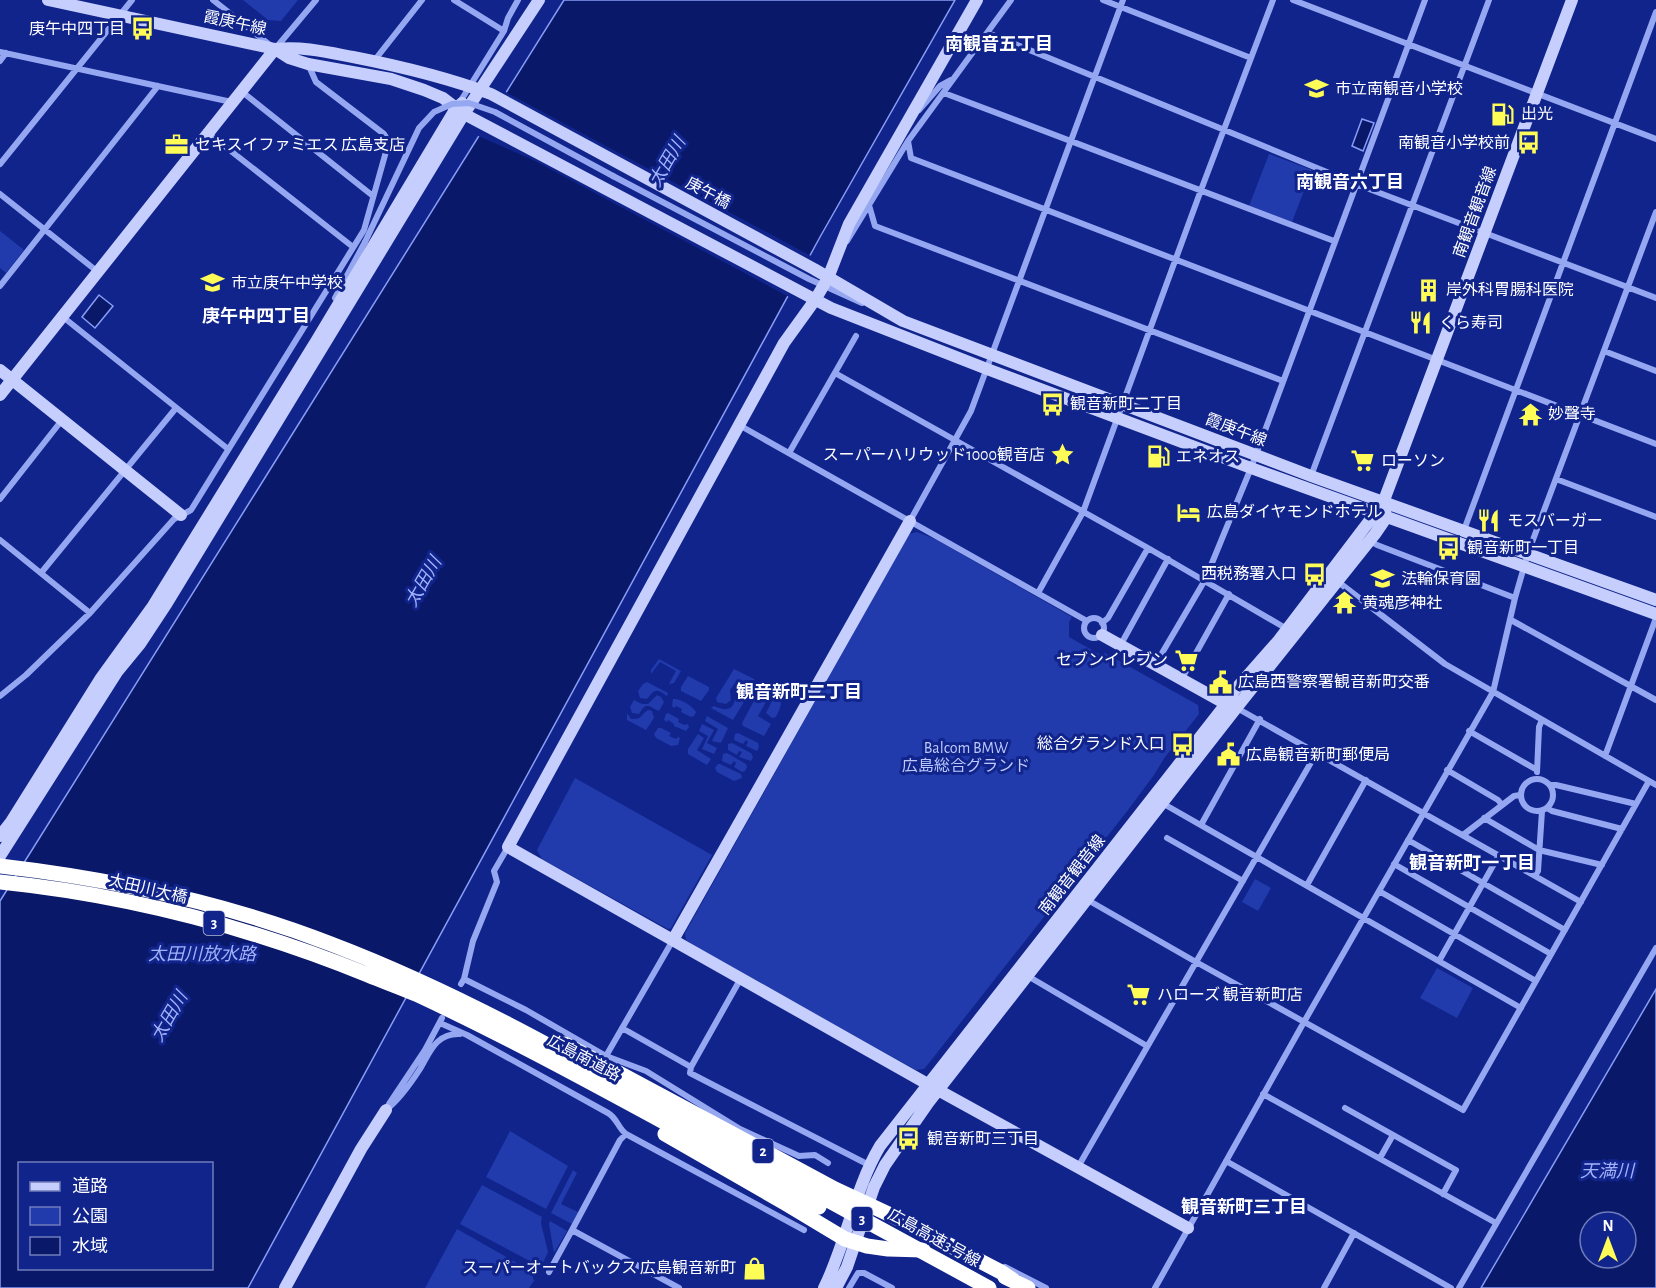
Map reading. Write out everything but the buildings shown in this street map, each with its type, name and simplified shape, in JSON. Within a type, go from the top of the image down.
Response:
[{"type":"highway","name":"太田川大橋","points":[[3,863],[180,898],[331,943]]},
{"type":"highway","name":"太田川大橋","points":[[1,882],[101,896],[171,911],[422,984]]},
{"type":"highway","name":"広島南道路","points":[[331,943],[380,957],[508,1040],[734,1154]]},
{"type":"highway","name":"広島南道路","points":[[422,984],[516,1028],[734,1154]]},
{"type":"highway","points":[[422,984],[501,1009],[670,1101]]},
{"type":"highway","points":[[508,1040],[544,1066],[782,1207]]},
{"type":"highway","name":"2","points":[[670,1101],[1013,1280]]},
{"type":"highway","name":"広島高速3号線","points":[[734,1154],[966,1288]]},
{"type":"highway","name":"広島高速3号線","points":[[734,1154],[989,1288]]},
{"type":"highway","name":"2","points":[[782,1207],[850,1241],[888,1250],[932,1250],[964,1259],[1028,1288]]},
{"type":"street","name":"霞庚午線","points":[[48,0],[275,49]]},
{"type":"street","points":[[0,164],[132,0]]},
{"type":"street","points":[[213,0],[289,58],[308,64],[391,79],[443,98],[478,121],[815,300],[987,369],[1251,468],[1656,614]]},
{"type":"street","points":[[0,395],[316,0]]},
{"type":"street","points":[[373,62],[422,0]]},
{"type":"street","points":[[480,90],[508,18],[518,0]]},
{"type":"street","points":[[0,836],[101,678],[153,606],[460,111],[480,90],[539,0]]},
{"type":"street","points":[[828,1163],[815,1155],[799,1156],[740,1129],[640,1068],[606,1056],[536,1015],[462,981],[473,941],[497,882],[494,871],[784,343],[825,282],[849,224],[977,0]]},
{"type":"street","points":[[839,250],[908,141],[1011,0]]},
{"type":"street","points":[[1103,0],[1122,4],[1251,58]]},
{"type":"street","points":[[1038,593],[1083,512],[1273,0]]},
{"type":"street","points":[[1293,0],[1656,140]]},
{"type":"street","points":[[1155,665],[1205,580],[1251,468],[1425,0]]},
{"type":"street","points":[[1311,476],[1489,0]]},
{"type":"street","name":"南観音観音線","points":[[1383,503],[1572,0]]},
{"type":"street","points":[[458,1],[504,32]]},
{"type":"street","points":[[606,1056],[971,411],[1122,4]]},
{"type":"street","points":[[1464,530],[1656,12]]},
{"type":"street","points":[[988,33],[1356,184],[1656,298]]},
{"type":"street","name":"庚午橋","points":[[275,49],[294,47],[373,62],[480,90],[812,274]]},
{"type":"street","points":[[0,61],[3,52],[227,101],[231,105]]},
{"type":"street","points":[[0,696],[26,675],[90,613],[174,519],[191,510],[363,230],[387,148],[387,139],[384,134],[316,82],[308,64]]},
{"type":"street","points":[[909,117],[918,112],[940,86],[954,79]]},
{"type":"street","points":[[0,286],[158,86]]},
{"type":"street","points":[[242,91],[373,196]]},
{"type":"street","points":[[944,93],[1334,242]]},
{"type":"street","points":[[317,340],[329,309],[365,242],[419,128],[426,119],[442,107],[452,104],[469,103],[495,112],[812,274]]},
{"type":"street","points":[[3,863],[111,681],[140,644],[167,603],[460,111]]},
{"type":"street","points":[[208,133],[353,247]]},
{"type":"street","points":[[908,141],[911,158],[1656,444]]},
{"type":"street","points":[[0,194],[99,272]]},
{"type":"street","points":[[869,205],[875,226],[1283,381]]},
{"type":"street","points":[[1155,1288],[1493,692],[1528,553],[1655,216]]},
{"type":"street","name":"霞庚午線","points":[[812,274],[903,321],[991,356],[1383,503],[1656,600]]},
{"type":"street","points":[[63,317],[228,449]]},
{"type":"street","points":[[789,453],[856,336]]},
{"type":"street","points":[[1604,351],[1656,371]]},
{"type":"street","points":[[0,370],[182,515]]},
{"type":"street","points":[[835,373],[1205,580],[1287,629]]},
{"type":"street","points":[[41,573],[176,408]]},
{"type":"street","points":[[0,499],[62,420]]},
{"type":"street","points":[[739,424],[1086,621],[1095,618],[1102,629],[1120,646],[1181,680],[1260,719],[1581,902]]},
{"type":"street","points":[[1556,479],[1656,517]]},
{"type":"street","points":[[1380,516],[1383,503]]},
{"type":"street","name":"南観音観音線","points":[[824,1288],[850,1241],[863,1203],[869,1165],[880,1146],[933,1087],[1232,706],[1370,541],[1380,516]]},
{"type":"street","name":"南観音観音線","points":[[1232,706],[1234,691],[1380,516]]},
{"type":"street","points":[[0,540],[90,613]]},
{"type":"street","points":[[1370,541],[1515,598]]},
{"type":"street","points":[[1086,621],[1084,629],[1087,636],[1095,638],[1148,548]]},
{"type":"street","points":[[1120,646],[1168,560]]},
{"type":"street","points":[[1337,581],[1445,664],[1656,785]]},
{"type":"street","points":[[1181,680],[1229,594]]},
{"type":"street","points":[[1605,756],[1656,618]]},
{"type":"street","points":[[1511,620],[1656,700]]},
{"type":"street","points":[[1201,825],[1260,719]]},
{"type":"street","points":[[1536,778],[1539,727],[1542,720]]},
{"type":"street","points":[[1469,731],[1537,770]]},
{"type":"street","points":[[1078,1167],[1317,752]]},
{"type":"street","points":[[1447,770],[1498,800],[1502,805]]},
{"type":"street","points":[[1535,876],[1538,871],[1544,810],[1553,799],[1553,792],[1544,780],[1536,778],[1525,783],[1520,795],[1527,809],[1536,812],[1544,810],[1622,829]]},
{"type":"street","points":[[1307,885],[1366,780]]},
{"type":"street","points":[[1083,896],[1196,962],[1463,1110],[1649,781]]},
{"type":"street","points":[[1550,785],[1636,804]]},
{"type":"street","points":[[1463,835],[1514,796],[1520,795]]},
{"type":"street","points":[[1158,800],[1521,1008]]},
{"type":"street","points":[[1484,818],[1539,850],[1602,865]]},
{"type":"street","points":[[1167,838],[1243,881]]},
{"type":"street","points":[[1408,840],[1565,930]]},
{"type":"street","points":[[508,847],[933,1087],[1188,1227]]},
{"type":"street","points":[[1439,961],[1498,855]]},
{"type":"street","points":[[1394,864],[1551,954]]},
{"type":"street","points":[[1379,891],[1536,981]]},
{"type":"street","points":[[1459,1288],[1656,948]]},
{"type":"street","points":[[1023,972],[1147,1046]]},
{"type":"street","points":[[741,978],[691,1067],[690,1074],[869,1165]]},
{"type":"street","points":[[285,1288],[362,1149],[441,1020],[613,1116],[626,1134],[782,1207],[804,1230]]},
{"type":"street","points":[[622,1028],[691,1067]]},
{"type":"street","points":[[386,1110],[393,1105],[416,1075],[433,1045],[451,1035],[467,1035]]},
{"type":"street","name":"南観音観音線","points":[[863,1203],[933,1087]]},
{"type":"street","points":[[1263,1094],[1496,1223]]},
{"type":"street","points":[[670,1101],[678,1101],[686,1096]]},
{"type":"street","points":[[1345,1108],[1456,1170],[1443,1194]]},
{"type":"street","points":[[549,1272],[620,1140],[626,1134]]},
{"type":"street","points":[[1380,1158],[1393,1135]]},
{"type":"street","points":[[1226,1161],[1450,1288]]},
{"type":"street","points":[[920,1230],[926,1227],[932,1228],[1046,1288]]},
{"type":"street","points":[[572,1230],[679,1288]]},
{"type":"street","points":[[1324,1288],[1354,1233]]},
{"type":"street","name":"南観音観音線","points":[[836,1288],[847,1267],[850,1241]]},
{"type":"street","points":[[849,1288],[858,1272],[892,1288]]},
{"type":"green space","points":[[243,0],[298,0],[281,21],[268,20]]},
{"type":"green space","points":[[1269,154],[1312,170],[1292,222],[1249,206]]},
{"type":"green space","points":[[0,231],[24,250],[6,273],[0,268]]},
{"type":"green space","name":"Balcom BMW 広島総合グランド","points":[[917,532],[935,539],[1072,617],[1069,622],[1069,637],[1099,654],[1105,653],[1198,705],[1199,714],[1128,810],[929,1063],[924,1069],[916,1070],[701,950],[686,940],[685,933],[909,534]]},
{"type":"green space","points":[[659,659],[681,671],[674,683],[669,684],[676,671],[660,662],[651,674],[651,670]]},
{"type":"green space","points":[[734,669],[754,679],[755,682],[752,684],[741,681],[735,683],[730,690],[731,700],[726,704],[717,702],[716,698]]},
{"type":"green space","points":[[688,676],[709,687],[701,701],[681,691]]},
{"type":"green space","points":[[647,682],[668,693],[667,696],[656,691],[647,699],[640,698],[638,691]]},
{"type":"green space","points":[[739,686],[749,688],[750,692],[733,720],[711,708],[714,706],[729,709],[735,700]]},
{"type":"green space","points":[[762,686],[766,686],[779,695],[781,702],[776,717],[772,718],[766,713],[773,699],[762,692]]},
{"type":"green space","points":[[657,695],[664,702],[659,711],[646,706],[639,714],[632,713],[630,707],[634,700],[648,704]]},
{"type":"green space","points":[[759,696],[766,702],[758,716],[771,724],[764,736],[743,726],[742,723],[756,697]]},
{"type":"green space","points":[[673,699],[683,701],[692,707],[696,712],[694,716],[691,717],[681,712],[682,709],[676,706],[674,708]]},
{"type":"green space","points":[[648,710],[652,711],[654,718],[646,730],[627,720],[627,713],[631,719],[635,719]]},
{"type":"green space","points":[[668,713],[679,719],[678,722],[688,724],[686,731],[664,720]]},
{"type":"green space","points":[[707,716],[728,728],[721,743],[712,741],[718,729],[705,721]]},
{"type":"green space","points":[[702,724],[714,730],[707,743],[717,748],[714,754],[702,749],[708,736],[699,731]]},
{"type":"green space","points":[[658,728],[671,733],[669,736],[680,738],[678,745],[671,746],[656,738],[654,734]]},
{"type":"green space","points":[[738,733],[758,743],[757,751],[746,746],[748,742],[746,740],[743,744],[734,740],[735,734]]},
{"type":"green space","points":[[698,734],[704,738],[697,750],[711,759],[707,765],[688,754],[688,749]]},
{"type":"green space","points":[[732,743],[751,753],[753,757],[751,761],[739,757],[742,752],[739,751],[737,755],[728,750],[728,744]]},
{"type":"green space","points":[[727,753],[746,764],[745,771],[742,772],[734,767],[736,763],[734,761],[731,765],[722,761],[723,754]]},
{"type":"green space","points":[[718,764],[741,774],[742,778],[734,781],[717,772],[715,768]]},
{"type":"green space","points":[[575,778],[712,855],[671,928],[668,929],[542,859],[537,850]]},
{"type":"green space","points":[[1255,879],[1271,888],[1258,911],[1242,902]]},
{"type":"green space","points":[[1437,968],[1473,988],[1457,1018],[1420,998]]},
{"type":"green space","points":[[510,1131],[568,1166],[546,1209],[486,1177]]},
{"type":"green space","points":[[573,1170],[577,1173],[561,1204],[578,1212],[572,1224],[551,1213]]},
{"type":"green space","points":[[482,1185],[542,1217],[541,1223],[548,1252],[541,1267],[460,1224]]},
{"type":"green space","points":[[550,1221],[567,1231],[554,1253],[549,1224]]},
{"type":"green space","points":[[457,1229],[531,1271],[534,1281],[529,1288],[425,1288]]},
{"type":"water","name":"太田川放水路","points":[[564,0],[955,0],[820,237],[248,1288],[0,1288],[0,901]]},
{"type":"water","points":[[1362,119],[1374,123],[1363,151],[1352,146]]},
{"type":"water","points":[[99,295],[113,306],[95,328],[82,317]]},
{"type":"water","name":"天満川","points":[[1656,989],[1656,1288],[1481,1288]]},
{"type":"pier","points":[[504,91],[813,257],[791,298],[535,161],[476,135]]},
{"type":"place","name":"庚午中四丁目","points":[[143,29]]},
{"type":"place","name":"市立南観音小学校","points":[[1317,89]]},
{"type":"place","name":"出光","points":[[1503,114]]},
{"type":"place","name":"南観音小学校前","points":[[1528,143]]},
{"type":"place","name":"セキスイファミエス 広島支店","points":[[177,145]]},
{"type":"place","name":"市立庚午中学校","points":[[213,283]]},
{"type":"place","name":"岸外科胃腸科医院","points":[[1428,290]]},
{"type":"place","name":"くら寿司","points":[[1421,323]]},
{"type":"place","name":"観音新町二丁目","points":[[1052,404]]},
{"type":"place","name":"妙聲寺","points":[[1530,414]]},
{"type":"place","name":"スーパーハリウッド1000観音店","points":[[1063,455]]},
{"type":"place","name":"エネオス","points":[[1158,457]]},
{"type":"place","name":"ローソン","points":[[1363,461]]},
{"type":"place","name":"広島ダイヤモンドホテル","points":[[1189,512]]},
{"type":"place","name":"モスバーガー","points":[[1489,521]]},
{"type":"place","name":"観音新町一丁目","points":[[1449,548]]},
{"type":"place","name":"西税務署入口","points":[[1315,574]]},
{"type":"place","name":"法輪保育園","points":[[1383,579]]},
{"type":"place","name":"黄魂彦神社","points":[[1344,603]]},
{"type":"place","name":"セブンイレブン","points":[[1186,660]]},
{"type":"place","name":"広島西警察署観音新町交番","points":[[1220,682]]},
{"type":"place","name":"総合グランド入口","points":[[1183,744]]},
{"type":"place","name":"広島観音新町郵便局","points":[[1228,755]]},
{"type":"place","name":"ハローズ 観音新町店","points":[[1139,995]]},
{"type":"place","name":"観音新町三丁目","points":[[909,1139]]},
{"type":"place","name":"スーパーオートバックス 広島観音新町","points":[[754,1268]]},
{"type":"district","name":"南観音五丁目","points":[[999,45]]},
{"type":"district","name":"南観音六丁目","points":[[1350,183]]},
{"type":"district","name":"庚午中四丁目","points":[[256,317]]},
{"type":"district","name":"観音新町二丁目","points":[[799,693]]},
{"type":"district","name":"観音新町一丁目","points":[[1472,864]]},
{"type":"district","name":"観音新町三丁目","points":[[1244,1208]]},
{"type":"water label","name":"太田川","points":[[668,162]]},
{"type":"water label","name":"太田川","points":[[424,582]]},
{"type":"water label","name":"太田川","points":[[170,1017]]}]
